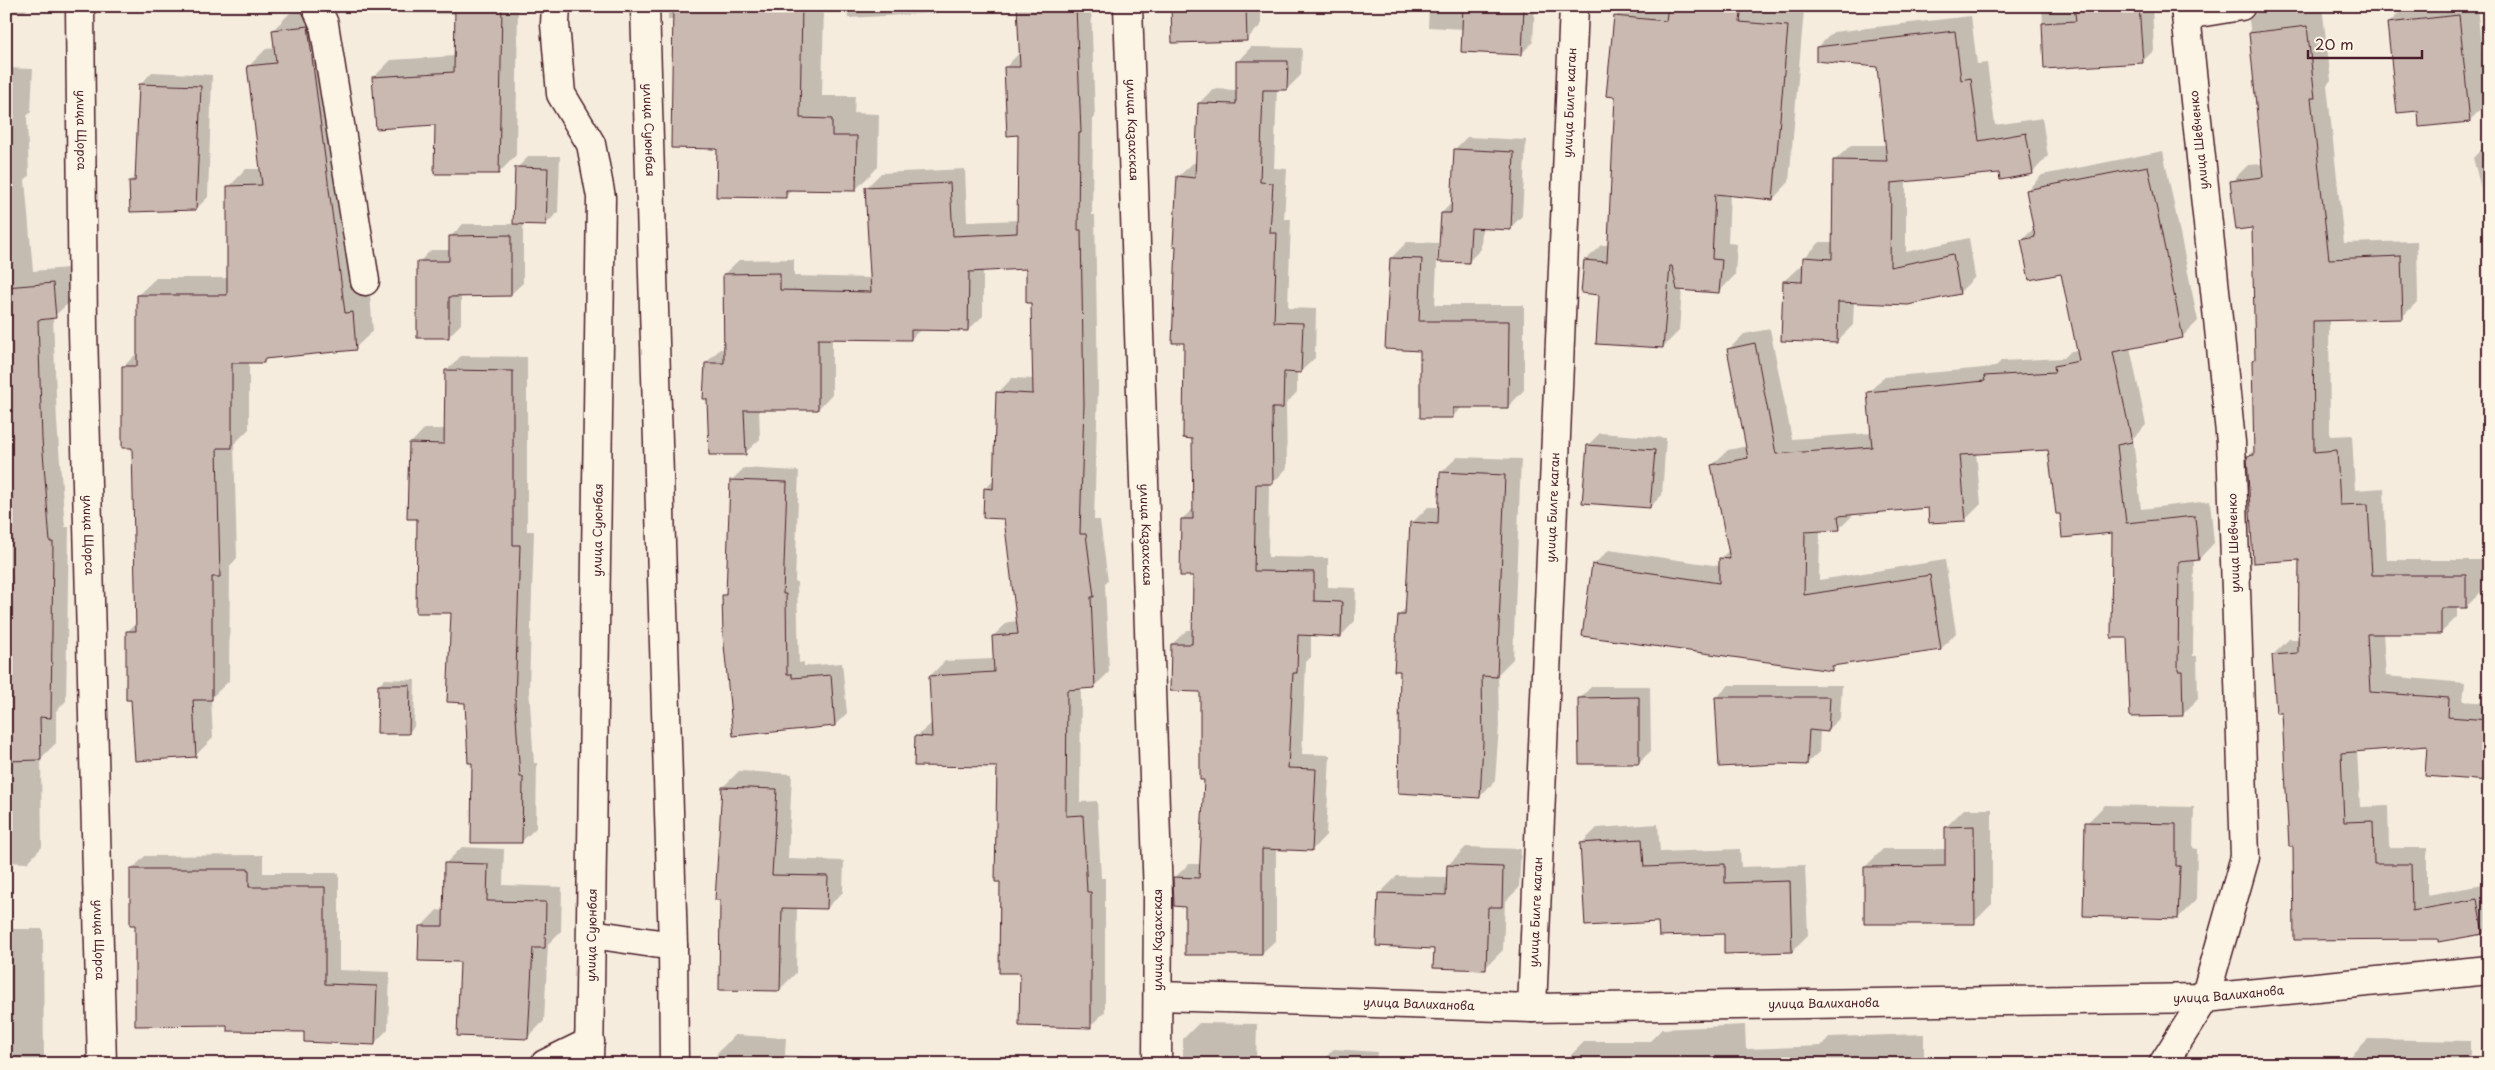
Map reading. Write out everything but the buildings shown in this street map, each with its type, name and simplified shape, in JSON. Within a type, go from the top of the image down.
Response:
[{"type":"street","name":"улица Щорса","points":[[80,6],[83,330],[102,1064]]},
{"type":"street","points":[[316,6],[324,24],[364,281]]},
{"type":"street","name":"улица Суюнбая","points":[[556,6],[555,24],[561,94],[591,144],[601,197],[590,1053]]},
{"type":"street","name":"улица Суюнбая","points":[[645,6],[673,946],[674,1064]]},
{"type":"street","name":"улица Казахская","points":[[1128,6],[1158,897],[1158,1064]]},
{"type":"street","name":"улица Билге каган","points":[[1532,1008],[1574,6]]},
{"type":"street","points":[[2186,10],[2241,6]]},
{"type":"street","name":"улица Шевченко","points":[[2163,1064],[2205,998],[2245,857],[2231,442],[2186,10]]},
{"type":"street","points":[[592,934],[673,946]]},
{"type":"street","name":"улица Валиханова","points":[[1159,996],[1532,1008],[2205,998],[2489,970]]},
{"type":"street","points":[[545,1064],[590,1053]]}]
